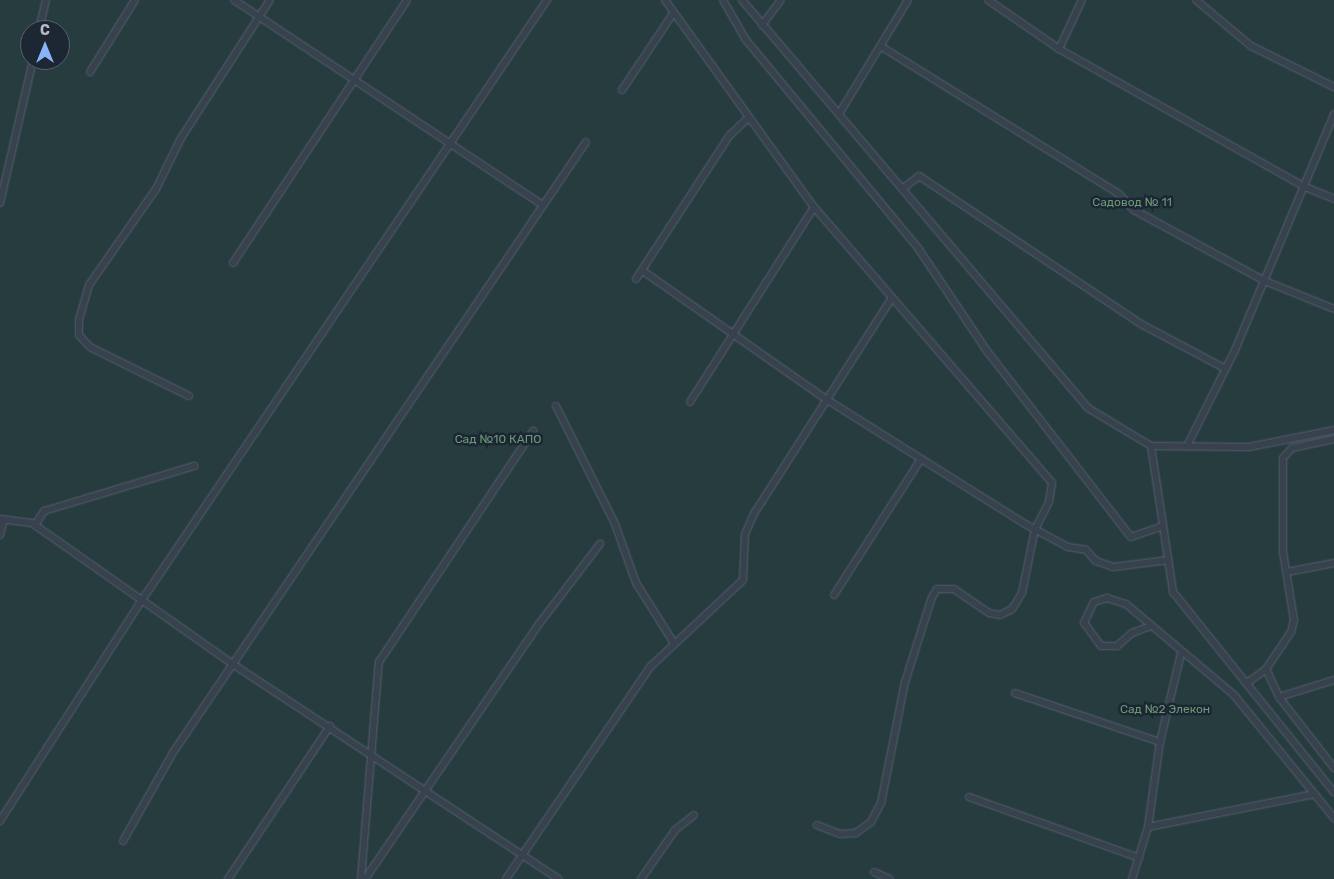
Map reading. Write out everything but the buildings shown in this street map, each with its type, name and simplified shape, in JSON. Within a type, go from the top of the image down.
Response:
[{"type":"lane","points":[[42,20],[46,0]]},
{"type":"lane","points":[[90,72],[135,0]]},
{"type":"lane","points":[[234,0],[353,78],[449,145],[542,205]]},
{"type":"lane","points":[[189,396],[90,347],[79,335],[78,320],[89,285],[152,196],[181,138],[270,0]]},
{"type":"lane","points":[[233,263],[353,78],[407,0]]},
{"type":"lane","points":[[0,821],[142,600],[547,0]]},
{"type":"lane","points":[[664,0],[672,15],[814,208],[1052,483],[1049,502],[1035,530],[1022,593],[1012,609],[1000,616],[989,613],[954,588],[937,589],[905,682],[874,816],[856,834],[840,834],[817,825]]},
{"type":"lane","points":[[723,0],[746,40],[918,248],[987,351],[1131,537],[1163,526]]},
{"type":"lane","points":[[742,0],[1088,408],[1151,446],[1249,447],[1334,430]]},
{"type":"lane","points":[[762,25],[781,0]]},
{"type":"lane","points":[[839,114],[882,47],[908,0]]},
{"type":"lane","points":[[988,0],[1059,49],[1304,186],[1334,198]]},
{"type":"lane","points":[[1059,49],[1082,0]]},
{"type":"lane","points":[[1196,0],[1251,46],[1334,88]]},
{"type":"lane","points":[[622,90],[672,15]]},
{"type":"lane","points":[[882,47],[1119,194],[1134,210],[1265,281],[1334,309]]},
{"type":"lane","points":[[0,203],[31,70]]},
{"type":"lane","points":[[1187,446],[1226,369],[1265,281],[1334,114]]},
{"type":"lane","points":[[636,279],[730,135],[748,119]]},
{"type":"lane","points":[[123,841],[174,751],[234,665],[586,142]]},
{"type":"lane","points":[[902,189],[919,176],[1141,324],[1226,369]]},
{"type":"lane","points":[[690,402],[736,336],[814,208]]},
{"type":"lane","points":[[643,271],[829,401],[1035,530],[1068,547],[1086,550],[1096,561],[1113,567],[1169,560]]},
{"type":"lane","points":[[506,879],[521,854],[650,667],[743,580],[744,534],[755,512],[829,401],[892,298]]},
{"type":"lane","points":[[556,406],[615,524],[636,582],[674,643]]},
{"type":"lane","points":[[361,879],[379,662],[384,649],[532,431]]},
{"type":"lane","points":[[1247,683],[1266,669],[1291,632],[1294,620],[1286,572],[1283,458],[1292,448],[1334,439]]},
{"type":"lane","points":[[1151,446],[1173,592],[1334,792]]},
{"type":"lane","points":[[834,595],[921,459]]},
{"type":"lane","points":[[35,526],[44,512],[194,466]]},
{"type":"lane","points":[[0,535],[2,519],[35,526],[234,665],[372,752],[427,792],[559,879]]},
{"type":"lane","points":[[365,879],[427,792],[539,624],[600,544]]},
{"type":"lane","points":[[1286,572],[1334,563]]},
{"type":"lane","points":[[1151,626],[1132,633],[1118,646],[1101,646],[1084,623],[1094,602],[1107,598],[1126,604],[1151,626],[1181,653],[1205,667],[1234,695],[1334,818]]},
{"type":"lane","points":[[1132,879],[1148,828],[1160,742],[1181,653]]},
{"type":"lane","points":[[1266,669],[1279,696],[1334,768]]},
{"type":"lane","points":[[1279,696],[1334,680]]},
{"type":"lane","points":[[1015,693],[1160,742]]},
{"type":"lane","points":[[228,879],[330,726]]},
{"type":"lane","points":[[1148,828],[1315,794]]},
{"type":"lane","points":[[969,796],[1139,858]]},
{"type":"lane","points":[[641,879],[675,830],[694,815]]},
{"type":"lane","points":[[874,872],[890,879]]},
{"type":"green space","name":"Сад №10 КАПО","points":[[0,0],[1334,0],[1334,879],[0,879]]},
{"type":"park label","name":"Садовод № 11","points":[[1132,203]]},
{"type":"park label","name":"Сад №2 Элекон","points":[[1165,710]]}]
